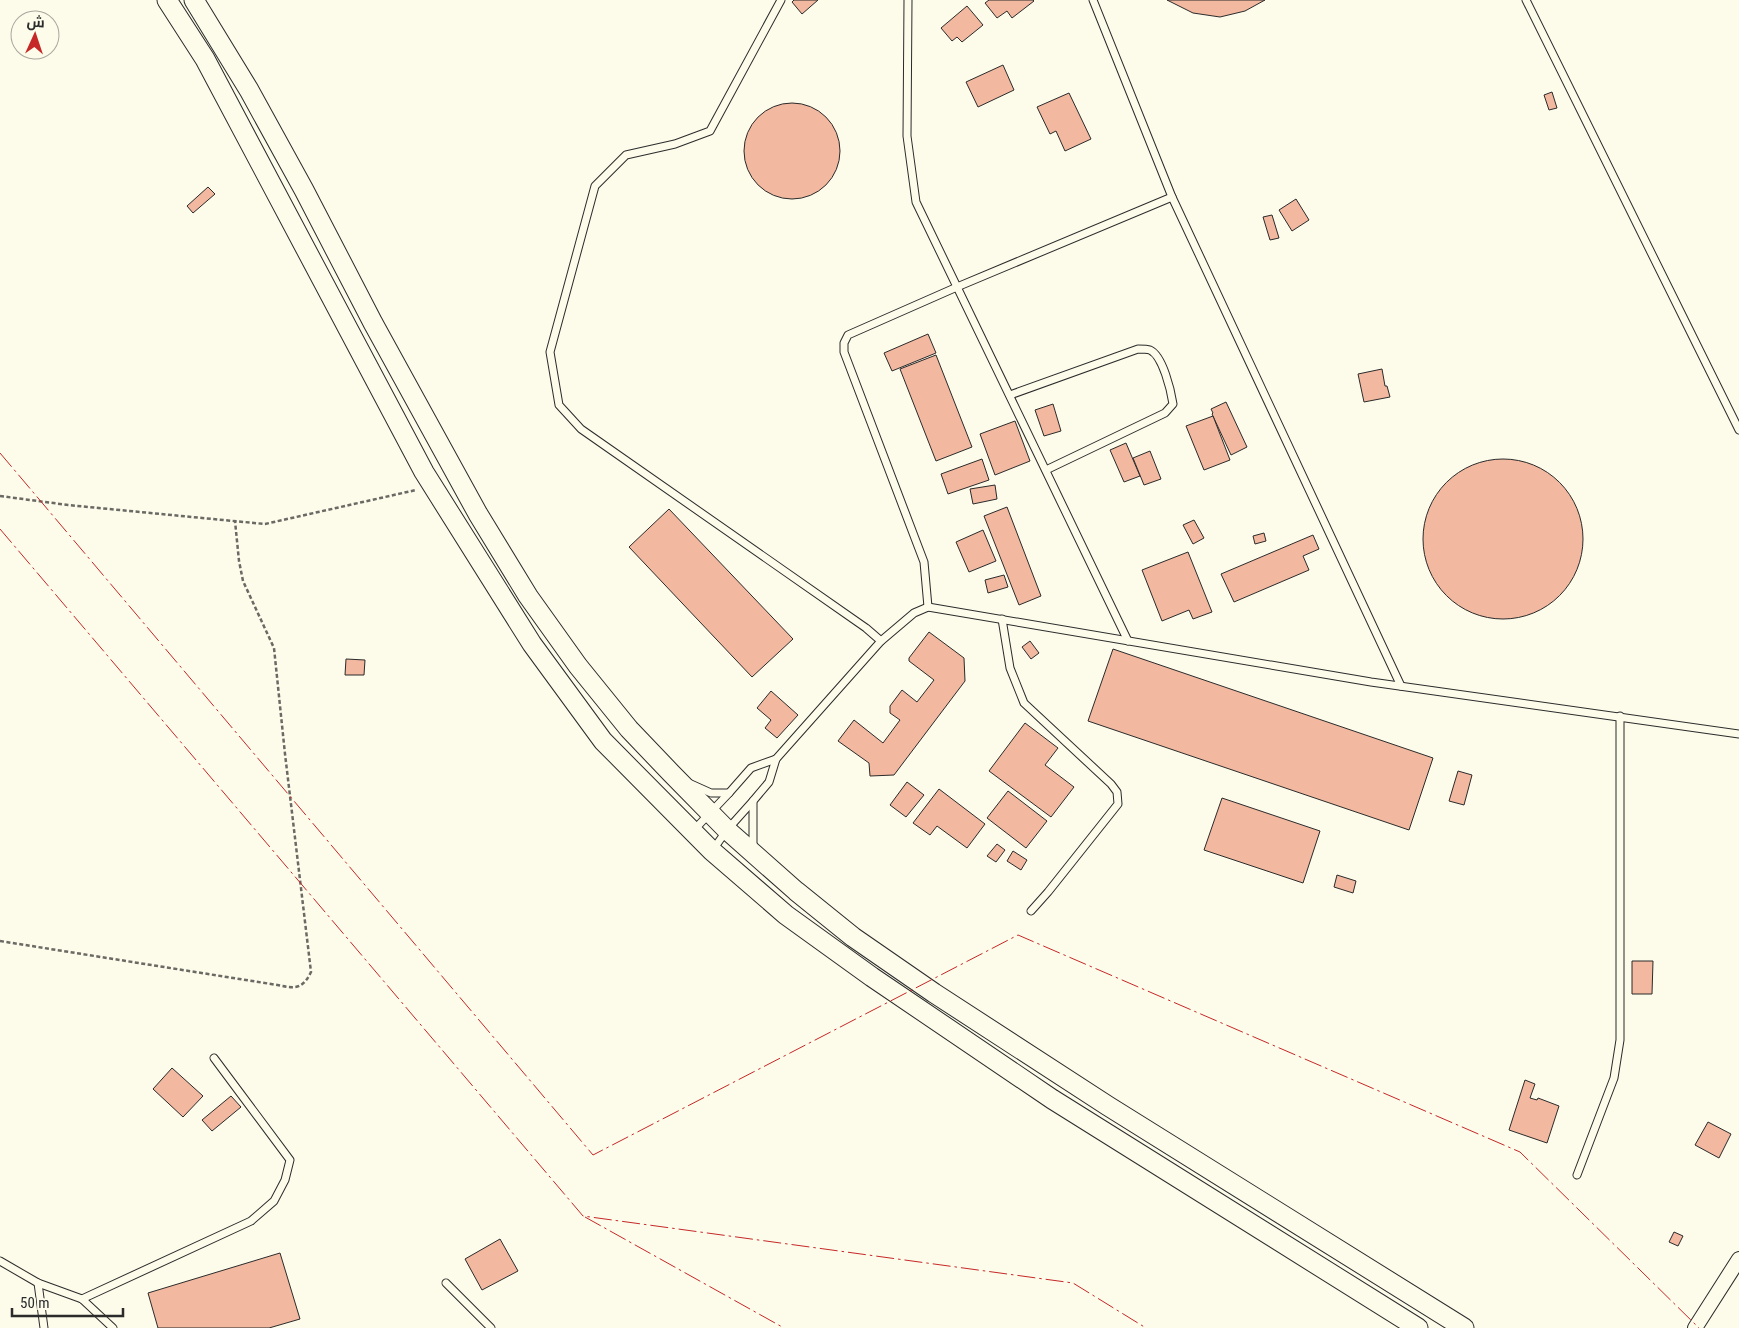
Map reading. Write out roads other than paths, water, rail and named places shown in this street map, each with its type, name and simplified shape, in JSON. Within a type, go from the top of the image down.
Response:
[{"type":"main road","points":[[167,0],[205,59],[432,486],[532,644],[603,741],[712,851],[794,921],[872,978],[1052,1099],[1418,1328]]},
{"type":"main road","points":[[194,0],[254,98],[373,323],[478,514],[528,596],[578,666],[629,729],[671,773],[727,830],[852,937],[1066,1079],[1464,1328]]},
{"type":"main road","points":[[1052,1099],[1066,1079]]},
{"type":"street","points":[[1695,1328],[1739,1259]]},
{"type":"lane","points":[[781,0],[710,131],[675,144],[626,155],[595,186],[550,352],[559,405],[581,429],[866,628],[881,641]]},
{"type":"lane","points":[[908,0],[907,136],[916,202],[1128,641]]},
{"type":"lane","points":[[1094,0],[1172,197],[1401,686]]},
{"type":"lane","points":[[1526,0],[1739,430]]},
{"type":"lane","points":[[928,607],[924,562],[844,352],[844,343],[848,335],[1172,197]]},
{"type":"lane","points":[[1010,395],[1138,349],[1151,350],[1159,359],[1173,404],[1165,413],[1046,470]]},
{"type":"lane","points":[[712,851],[727,830],[769,782],[776,759],[881,641],[914,613],[928,607],[1401,686],[1739,734]]},
{"type":"lane","points":[[1002,619],[1010,668],[1024,703],[1111,784],[1117,792],[1118,804],[1031,911]]},
{"type":"lane","points":[[1577,1175],[1614,1078],[1620,1040],[1620,716]]},
{"type":"lane","points":[[693,832],[751,768],[776,759]]},
{"type":"lane","points":[[671,773],[711,793],[729,793]]},
{"type":"lane","points":[[753,801],[754,852]]},
{"type":"lane","points":[[82,1298],[250,1221],[274,1201],[285,1180],[290,1160],[214,1058]]},
{"type":"lane","points":[[0,1261],[38,1283],[82,1298],[113,1328]]},
{"type":"lane","points":[[38,1283],[44,1328]]},
{"type":"lane","points":[[446,1283],[491,1328]]}]
